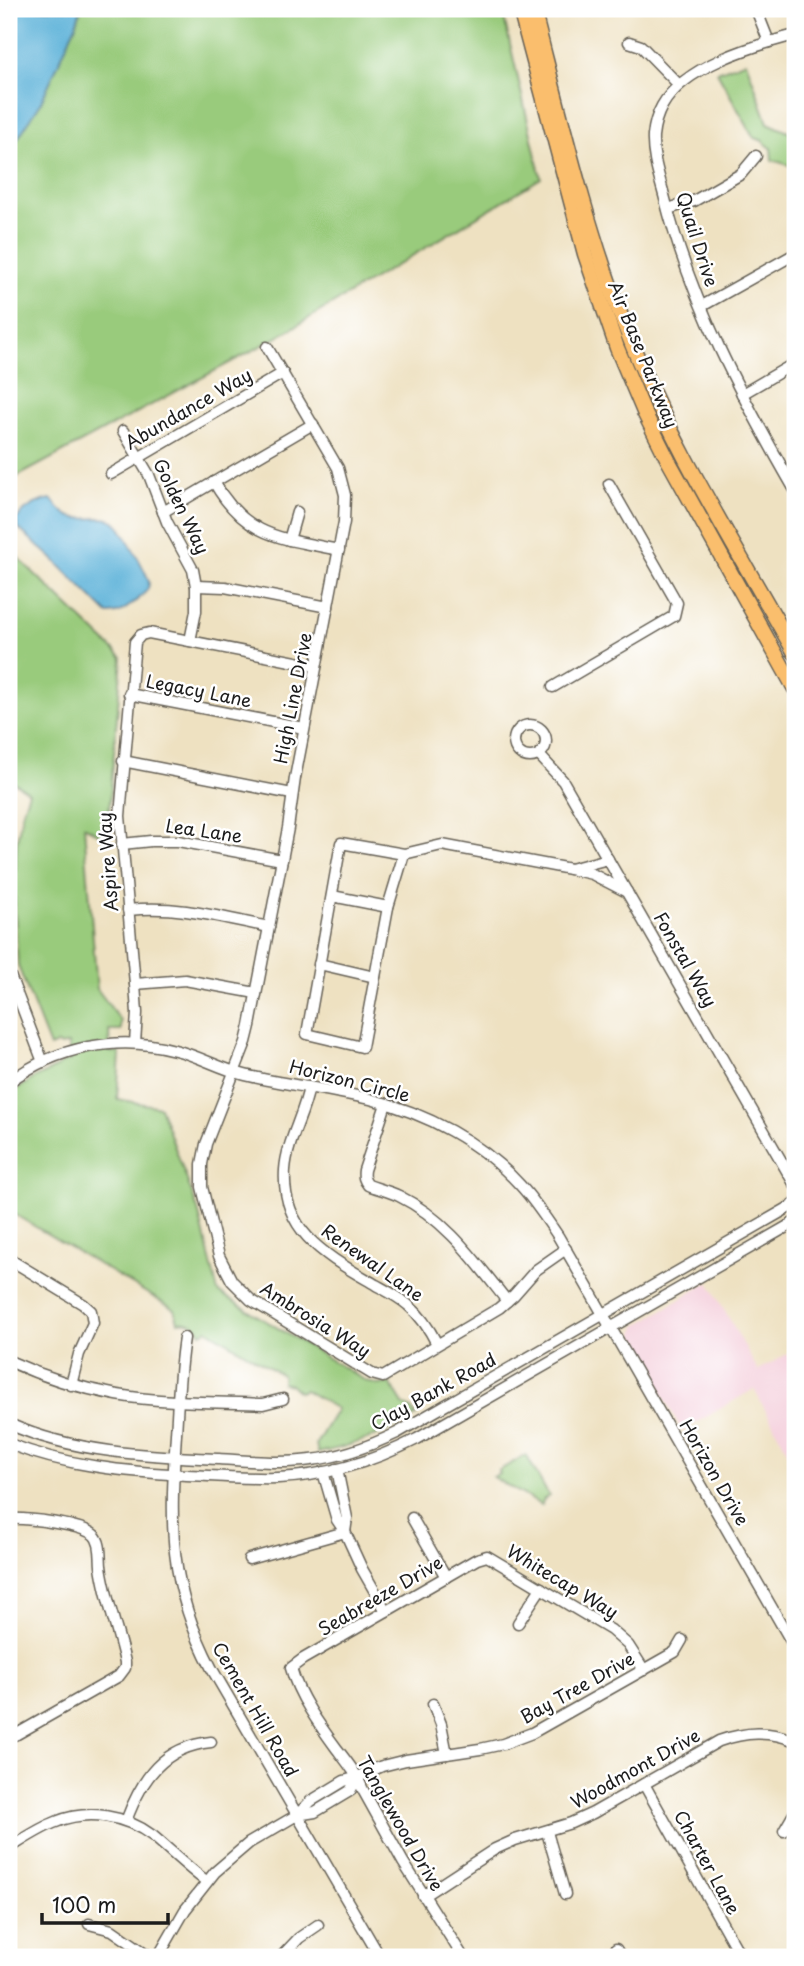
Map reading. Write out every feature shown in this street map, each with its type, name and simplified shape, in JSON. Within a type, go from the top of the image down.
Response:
[{"type":"main road","name":"Air Base Parkway","points":[[520,9],[585,254],[617,348],[667,460],[795,689]]},
{"type":"main road","name":"Air Base Parkway","points":[[533,9],[587,212],[628,337],[682,451],[795,653]]},
{"type":"street","points":[[756,9],[769,42]]},
{"type":"street","name":"Quail Drive","points":[[795,35],[769,42],[712,65],[679,85],[663,104],[656,119],[653,136],[654,156],[668,209],[702,306],[742,394],[792,475],[795,490]]},
{"type":"street","points":[[629,42],[641,46],[679,85]]},
{"type":"street","points":[[668,209],[694,201],[741,174],[755,156]]},
{"type":"street","points":[[702,306],[795,254]]},
{"type":"street","name":"High Line Drive","points":[[234,1071],[248,1034],[345,506],[342,480],[334,461],[267,347]]},
{"type":"street","points":[[742,394],[795,363]]},
{"type":"street","name":"Abundance Way","points":[[111,474],[283,373]]},
{"type":"street","points":[[163,512],[313,424]]},
{"type":"street","name":"Golden Way","points":[[124,431],[153,483],[163,512],[189,559],[196,586],[196,611],[190,641]]},
{"type":"street","points":[[214,482],[242,519],[268,534],[339,550]]},
{"type":"street","points":[[553,687],[674,616],[677,603],[609,484]]},
{"type":"street","points":[[289,540],[297,512]]},
{"type":"street","points":[[196,586],[225,587],[328,607]]},
{"type":"street","name":"Aspire Way","points":[[135,1043],[135,984],[120,816],[133,648],[138,637],[149,634],[190,641]]},
{"type":"street","points":[[190,641],[316,666]]},
{"type":"street","name":"Legacy Lane","points":[[129,694],[304,728]]},
{"type":"street","name":"Fonstal Way","points":[[539,755],[563,781],[795,1185]]},
{"type":"street","points":[[123,761],[292,794]]},
{"type":"street","name":"Lea Lane","points":[[121,844],[178,841],[282,860]]},
{"type":"street","points":[[404,854],[388,907],[362,1047],[307,1034],[341,843],[404,854],[442,845],[592,874],[627,892]]},
{"type":"street","points":[[570,869],[608,859]]},
{"type":"street","points":[[332,896],[388,907]]},
{"type":"street","points":[[128,910],[181,909],[269,927]]},
{"type":"street","points":[[319,964],[375,977]]},
{"type":"street","points":[[9,973],[43,1062]]},
{"type":"street","points":[[135,984],[185,980],[256,993]]},
{"type":"street","name":"Horizon Circle","points":[[9,1082],[43,1062],[69,1052],[109,1044],[135,1043],[177,1051],[234,1071],[386,1104],[444,1127],[492,1159],[531,1198],[566,1249],[604,1314]]},
{"type":"street","name":"Ambrosia Way","points":[[234,1071],[204,1151],[201,1179],[217,1249],[225,1269],[236,1286],[251,1300],[376,1376],[386,1376],[489,1315],[507,1301],[536,1270],[566,1249]]},
{"type":"street","name":"Renewal Lane","points":[[309,1087],[286,1160],[285,1187],[289,1208],[305,1235],[322,1252],[408,1305],[437,1344]]},
{"type":"street","points":[[386,1104],[364,1170],[365,1182],[400,1196],[436,1220],[458,1240],[507,1301]]},
{"type":"street","name":"Clay Bank Road","points":[[9,1424],[72,1444],[175,1457],[291,1462],[313,1460],[359,1449],[397,1433],[795,1204]]},
{"type":"street","name":"Clay Bank Road","points":[[9,1447],[80,1464],[129,1471],[272,1478],[337,1469],[384,1455],[417,1439],[795,1222]]},
{"type":"street","points":[[9,1259],[91,1311],[93,1323],[79,1354],[71,1385]]},
{"type":"street","name":"Horizon Drive","points":[[604,1314],[795,1648]]},
{"type":"street","name":"Cement Hill Road","points":[[184,1338],[172,1511],[174,1552],[191,1625],[212,1670],[380,1957]]},
{"type":"street","points":[[9,1362],[71,1385],[120,1395],[263,1404],[283,1399]]},
{"type":"street","points":[[337,1469],[347,1518],[345,1531]]},
{"type":"street","points":[[323,1472],[337,1520],[386,1611]]},
{"type":"street","points":[[412,1518],[446,1577]]},
{"type":"street","points":[[9,1519],[44,1520],[95,1535],[111,1615],[125,1662],[119,1676],[9,1737]]},
{"type":"street","points":[[249,1559],[345,1531]]},
{"type":"street","name":"Seabreeze Drive","points":[[291,1668],[477,1559],[487,1556]]},
{"type":"street","name":"Whitecap Way","points":[[487,1556],[604,1625],[620,1637],[644,1670]]},
{"type":"street","points":[[518,1623],[541,1588]]},
{"type":"street","name":"Bay Tree Drive","points":[[158,1957],[185,1910],[206,1881],[240,1849],[297,1815],[311,1801],[344,1781],[382,1766],[503,1744],[532,1733],[674,1652],[682,1640]]},
{"type":"street","name":"Tanglewood Drive","points":[[291,1668],[295,1681],[327,1735],[358,1777],[423,1896],[463,1957]]},
{"type":"street","points":[[433,1704],[441,1724],[447,1754]]},
{"type":"street","name":"Woodmont Drive","points":[[423,1896],[495,1849],[593,1813],[719,1741],[739,1734],[771,1734],[795,1741]]},
{"type":"street","points":[[126,1821],[138,1791],[158,1765],[193,1744],[211,1742]]},
{"type":"street","name":"Charter Lane","points":[[644,1784],[741,1957]]},
{"type":"street","points":[[784,1832],[795,1812]]},
{"type":"street","points":[[9,1848],[56,1822],[75,1816],[96,1814],[126,1821],[152,1836],[206,1881]]},
{"type":"street","points":[[547,1832],[565,1894]]},
{"type":"street","points":[[89,1924],[112,1930],[151,1957]]},
{"type":"street","points":[[281,1957],[299,1938],[318,1925]]},
{"type":"shaded area","points":[[709,1282],[758,1371],[795,1349],[795,1465],[754,1389],[682,1431],[636,1345],[636,1326]]},
{"type":"green space","points":[[81,9],[502,9],[541,178],[276,338],[9,481],[9,152],[75,27]]},
{"type":"green space","points":[[746,61],[768,123],[795,135],[795,167],[772,160],[771,148],[754,138],[717,72]]},
{"type":"green space","points":[[9,549],[122,658],[107,835],[104,837],[84,826],[97,989],[121,1021],[121,1030],[109,1030],[110,1052],[119,1052],[120,1055],[117,1099],[160,1107],[198,1210],[218,1292],[366,1381],[378,1385],[390,1383],[403,1404],[416,1416],[380,1434],[318,1453],[316,1444],[337,1409],[305,1390],[299,1392],[291,1385],[282,1383],[282,1375],[208,1330],[201,1333],[191,1323],[178,1322],[175,1310],[9,1211],[9,1099],[16,1090],[33,1079],[71,1060],[68,1044],[50,1047],[18,966],[14,890],[17,841],[29,792],[9,779]]},
{"type":"green space","points":[[526,1455],[549,1496],[541,1505],[493,1477],[499,1474],[498,1471]]},
{"type":"water","points":[[9,9],[81,9],[40,104],[9,152]]},
{"type":"water","points":[[51,499],[61,511],[71,517],[110,519],[117,524],[148,578],[145,593],[127,608],[108,614],[18,528],[16,520],[23,512]]}]
